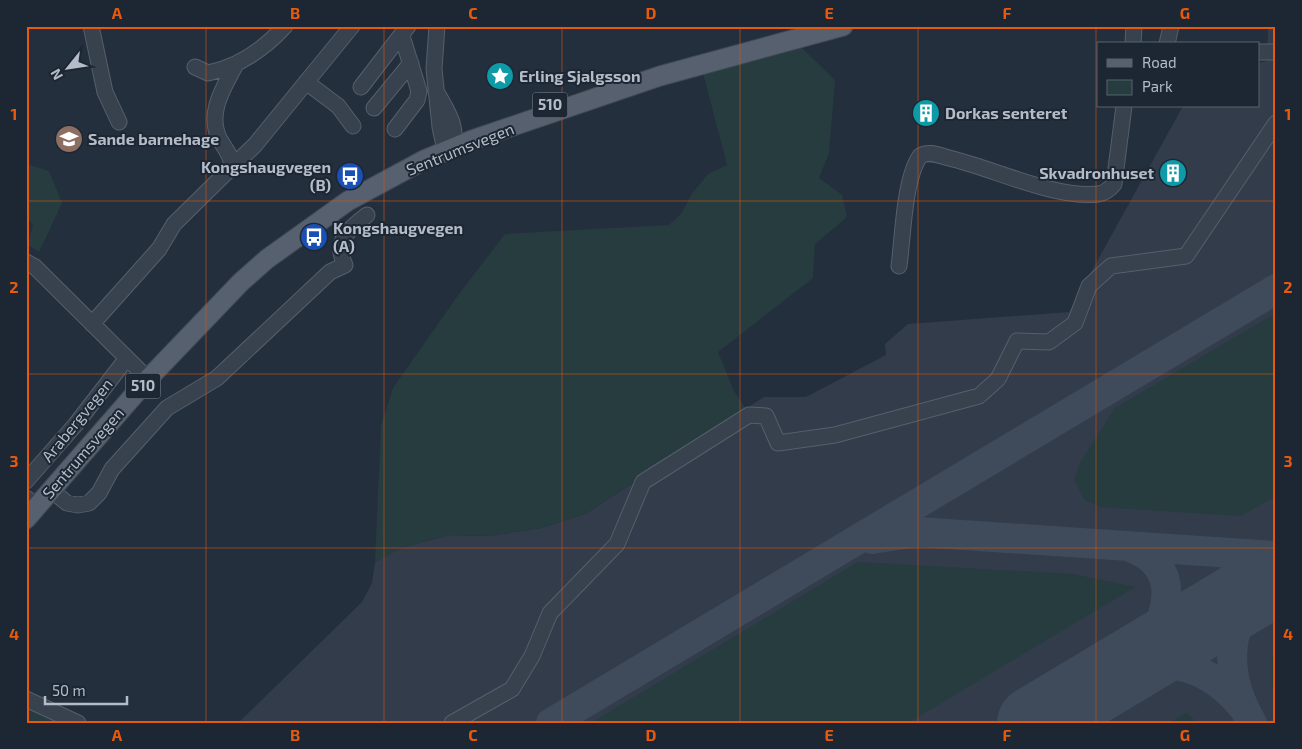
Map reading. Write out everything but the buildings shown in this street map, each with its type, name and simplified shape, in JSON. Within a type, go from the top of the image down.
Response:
[{"type":"main road","name":"Sentrumsvegen","points":[[30,508],[51,490],[148,380],[241,282],[267,259],[278,243],[308,214],[341,192],[374,172],[510,117],[797,26]]},
{"type":"main road","name":"Sentrumsvegen","points":[[450,142],[660,76],[843,26]]},
{"type":"street","points":[[91,26],[105,92],[119,122]]},
{"type":"street","points":[[195,67],[208,73],[236,64],[255,53],[285,26]]},
{"type":"street","points":[[92,324],[159,249],[174,224],[255,145],[352,26]]},
{"type":"street","points":[[437,26],[434,52],[436,91],[450,142]]},
{"type":"street","points":[[1133,42],[1134,26]]},
{"type":"street","points":[[1167,42],[1171,26]]},
{"type":"street","points":[[395,129],[417,100],[419,91],[405,31]]},
{"type":"street","points":[[361,87],[405,31]]},
{"type":"street","points":[[1260,52],[1276,52]]},
{"type":"street","points":[[374,108],[411,63]]},
{"type":"street","points":[[232,167],[232,159],[215,129],[214,117],[219,96],[236,64]]},
{"type":"street","points":[[306,82],[338,106],[353,126]]},
{"type":"street","points":[[900,266],[907,199],[914,167],[920,156],[928,153],[955,159],[1055,189],[1099,194],[1109,190],[1114,184],[1124,108]]},
{"type":"street","points":[[452,723],[512,690],[532,656],[550,613],[617,544],[643,482],[749,415],[766,416],[778,443],[835,435],[979,396],[998,379],[1017,341],[1049,342],[1075,323],[1088,286],[1111,266],[1186,256],[1276,123]]},
{"type":"street","points":[[51,490],[67,503],[78,505],[89,503],[99,494],[112,469],[167,408],[217,378],[330,272],[344,265],[340,251],[341,241],[346,232],[367,215]]},
{"type":"street","points":[[26,262],[35,267],[148,380]]},
{"type":"street","name":"Arabergvegen","points":[[26,481],[76,424],[127,358]]},
{"type":"street","points":[[26,699],[78,723]]},
{"type":"shaded area","points":[[1268,26],[1276,26],[1276,723],[238,723],[362,602],[372,583],[375,562],[401,548],[449,535],[489,536],[541,528],[585,514],[639,479],[649,466],[696,441],[764,397],[806,397],[886,355],[885,344],[908,324],[1069,312],[1182,108],[1260,108],[1260,63],[1267,61]]},
{"type":"green space","points":[[802,48],[835,80],[829,153],[819,178],[842,195],[847,217],[815,244],[813,278],[718,352],[734,391],[746,409],[696,441],[649,466],[639,479],[585,514],[541,528],[489,536],[449,535],[401,548],[375,562],[381,426],[393,388],[459,294],[505,234],[669,225],[682,213],[691,195],[708,174],[727,165],[703,73],[753,57]]},
{"type":"green space","points":[[26,164],[49,171],[62,203],[39,252],[28,245],[33,225],[26,215]]},
{"type":"green space","points":[[1276,313],[1276,496],[1241,516],[1100,507],[1085,500],[1074,480],[1081,461],[1115,408]]},
{"type":"green space","points":[[858,562],[1073,574],[1135,587],[908,723],[591,723]]},
{"type":"green space","points":[[1276,654],[1276,692],[1272,685],[1272,656]]},
{"type":"green space","points":[[26,703],[71,723],[26,723]]},
{"type":"green space","points":[[1186,713],[1197,723],[1169,723]]},
{"type":"taxiway","points":[[551,723],[1276,289]]},
{"type":"taxiway","points":[[872,539],[918,532],[1276,556]]},
{"type":"taxiway","points":[[1127,546],[1145,554],[1158,565],[1164,578],[1165,608],[1160,624],[1145,656]]},
{"type":"taxiway","points":[[1252,723],[1242,704],[1236,684],[1232,664],[1233,645],[1237,627],[1246,609],[1259,593],[1276,578]]},
{"type":"taxiway","points":[[1118,673],[1152,664],[1186,667],[1216,682],[1242,706]]},
{"type":"runway","points":[[1034,723],[1276,578]]},
{"type":"place","name":"Erling Sjalgsson","points":[[500,76]]},
{"type":"place","name":"Dorkas senteret","points":[[926,113]]},
{"type":"place","name":"Sande barnehage","points":[[69,139]]},
{"type":"place","name":"Skvadronhuset","points":[[1173,173]]},
{"type":"place","name":"Kongshaugvegen (B)","points":[[350,176]]},
{"type":"place","name":"Kongshaugvegen (A)","points":[[314,237]]}]
